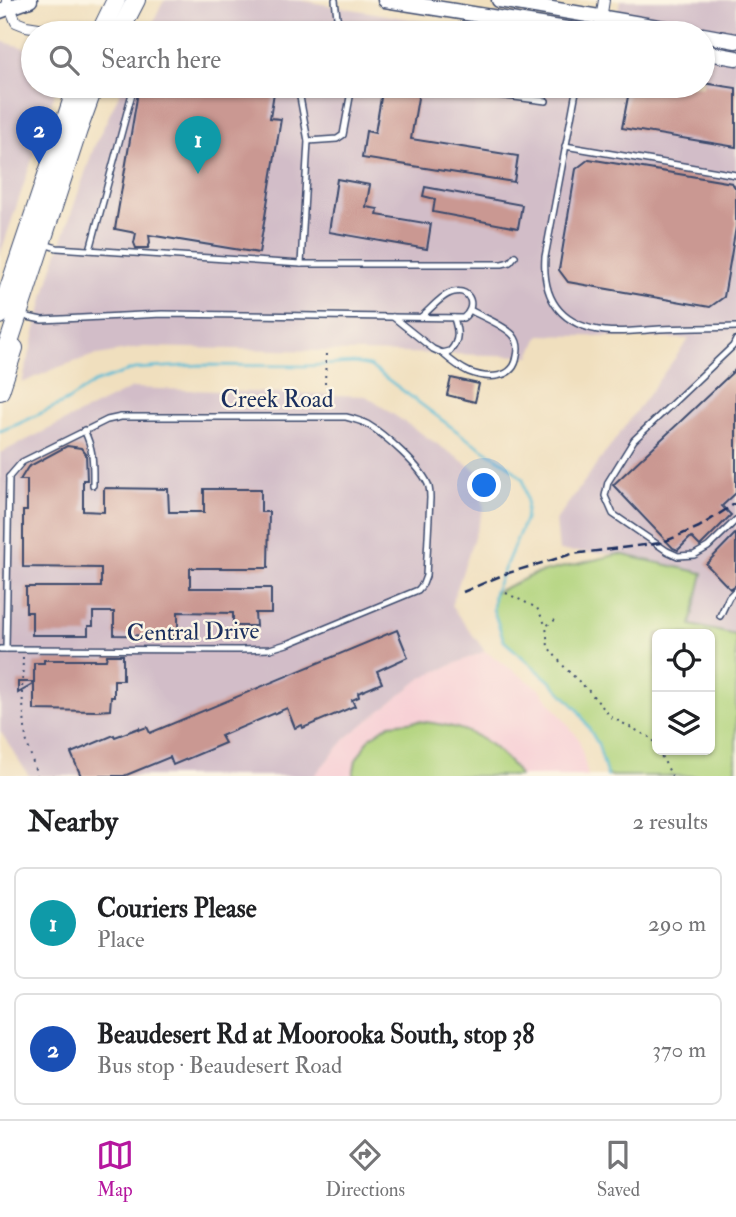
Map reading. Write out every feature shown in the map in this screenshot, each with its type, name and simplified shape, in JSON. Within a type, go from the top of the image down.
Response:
[{"type":"highway","points":[[125,21],[136,0]]},
{"type":"highway","points":[[0,315],[73,98]]},
{"type":"highway","points":[[0,361],[10,339],[90,98]]},
{"type":"highway","points":[[0,391],[14,349],[10,339]]},
{"type":"main road","points":[[6,6],[30,0]]},
{"type":"main road","points":[[386,0],[515,21]]},
{"type":"main road","points":[[499,0],[628,21]]},
{"type":"main road","points":[[715,37],[736,41]]},
{"type":"main road","points":[[715,54],[736,58]]},
{"type":"street","points":[[600,21],[604,0]]},
{"type":"street","points":[[6,6],[16,22],[21,24]]},
{"type":"lane","points":[[335,0],[338,21]]},
{"type":"lane","points":[[90,250],[131,98]]},
{"type":"lane","points":[[300,98],[308,141],[301,264]]},
{"type":"lane","points":[[308,141],[337,139],[343,135],[350,98]]},
{"type":"lane","points":[[522,98],[546,101]]},
{"type":"lane","points":[[574,98],[545,257],[544,273],[556,308],[570,320],[587,328],[608,332],[736,327]]},
{"type":"lane","points":[[565,146],[736,175]]},
{"type":"lane","points":[[41,243],[57,248],[301,264],[502,264],[510,262],[515,256]]},
{"type":"lane","points":[[18,311],[28,317],[42,320],[162,314],[463,318],[470,310],[470,300],[466,294],[453,292],[421,317]]},
{"type":"lane","points":[[442,352],[453,363],[487,377],[499,376],[513,368],[517,360],[518,342],[511,333],[470,310]]},
{"type":"lane","points":[[393,317],[433,349],[442,352],[450,351],[457,342],[458,332],[454,318]]},
{"type":"lane","points":[[736,341],[634,440],[608,482],[605,496],[613,514],[678,556],[694,555],[708,547],[736,520]]},
{"type":"lane","name":"Creek Road","points":[[9,477],[22,462],[84,430],[121,417],[346,417],[380,432],[420,472],[429,486],[426,576],[418,590]]},
{"type":"lane","points":[[84,430],[91,444],[93,485]]},
{"type":"lane","points":[[0,476],[9,477],[3,649]]},
{"type":"lane","name":"Central Drive","points":[[3,649],[270,649],[418,590]]},
{"type":"lane","points":[[719,616],[736,590]]},
{"type":"path","points":[[325,384],[326,352]]},
{"type":"path","points":[[506,593],[537,608],[546,626],[548,647],[611,716],[652,738]]},
{"type":"path","points":[[546,626],[555,620]]},
{"type":"path","points":[[23,656],[22,692],[26,739],[37,776]]},
{"type":"path","points":[[661,755],[671,776]]},
{"type":"shaded area","points":[[299,0],[421,21],[154,21],[163,2]]},
{"type":"shaded area","points":[[620,0],[736,0],[736,635],[691,625],[702,573],[619,554],[559,551],[556,520],[689,339],[540,335],[530,356],[144,347],[92,356],[22,383],[50,275],[94,147],[117,98],[715,98],[715,21],[616,21]]},
{"type":"shaded area","points":[[0,41],[21,47],[21,98],[53,98],[0,255]]},
{"type":"shaded area","points":[[132,388],[366,396],[477,471],[484,508],[451,606],[485,651],[423,677],[346,738],[314,776],[29,776],[0,731],[0,453]]},
{"type":"shaded area","points":[[485,651],[540,689],[579,739],[588,776],[314,776],[346,738],[423,677]]},
{"type":"green space","points":[[619,554],[703,573],[691,625],[709,629],[652,629],[652,755],[715,755],[715,630],[736,635],[736,776],[607,776],[598,744],[578,710],[504,641],[493,609],[494,593],[535,574]]},
{"type":"green space","points":[[418,721],[455,727],[476,736],[496,749],[519,776],[353,776],[356,760],[370,738],[390,724]]},
{"type":"building","points":[[715,85],[736,88],[736,147],[622,128],[628,98],[715,98]]},
{"type":"building","points":[[137,98],[273,98],[270,118],[281,119],[259,253],[149,235],[148,248],[136,248],[136,233],[115,229]]},
{"type":"building","points":[[381,98],[418,98],[411,139],[518,156],[514,182],[362,158],[366,131],[375,133]]},
{"type":"building","points":[[589,159],[732,183],[736,189],[736,227],[724,297],[710,307],[568,282],[559,270],[576,169]]},
{"type":"building","points":[[337,179],[370,185],[366,207],[378,209],[377,215],[431,224],[427,249],[329,232]]},
{"type":"building","points":[[425,187],[522,205],[518,228],[433,212],[435,199],[423,196]]},
{"type":"building","points":[[736,369],[736,493],[722,506],[731,515],[700,546],[691,537],[678,550],[673,548],[613,485]]},
{"type":"building","points":[[451,378],[479,384],[475,402],[447,395]]},
{"type":"building","points":[[67,446],[81,448],[86,454],[87,480],[83,480],[83,511],[104,512],[104,488],[168,489],[169,512],[204,512],[204,489],[261,489],[261,512],[269,512],[268,568],[190,568],[190,588],[271,588],[271,613],[255,613],[256,626],[233,626],[233,613],[178,612],[178,636],[114,635],[114,612],[93,612],[93,626],[88,626],[88,635],[32,635],[32,612],[26,612],[26,587],[101,587],[101,568],[23,567],[23,511],[27,511],[27,480],[20,480],[28,467]]},
{"type":"building","points":[[736,533],[736,585],[730,589],[706,564]]},
{"type":"building","points":[[397,630],[408,657],[377,671],[382,683],[358,693],[359,697],[352,700],[355,706],[303,728],[302,725],[295,728],[287,708],[221,736],[225,743],[173,765],[170,757],[124,776],[81,776],[71,753],[139,728],[147,727],[150,733]]},
{"type":"building","points":[[107,655],[123,655],[123,680],[114,680],[114,697],[111,697],[110,710],[34,710],[34,684],[18,693],[18,682],[34,682],[34,663],[44,663],[44,660],[106,660]]},
{"type":"waterway","points":[[0,431],[67,401],[94,383],[134,369],[200,365],[305,366],[354,363],[370,366],[466,438],[508,465],[523,479],[527,502],[525,520],[494,593],[493,609],[504,641],[578,710],[598,744],[607,776]]},
{"type":"railway","points":[[463,592],[505,574],[572,554],[661,543],[699,527],[736,503]]},
{"type":"place","name":"Beaudesert Rd at Moorooka South, stop 38","points":[[39,164]]},
{"type":"place","name":"Couriers Please","points":[[198,174]]}]
